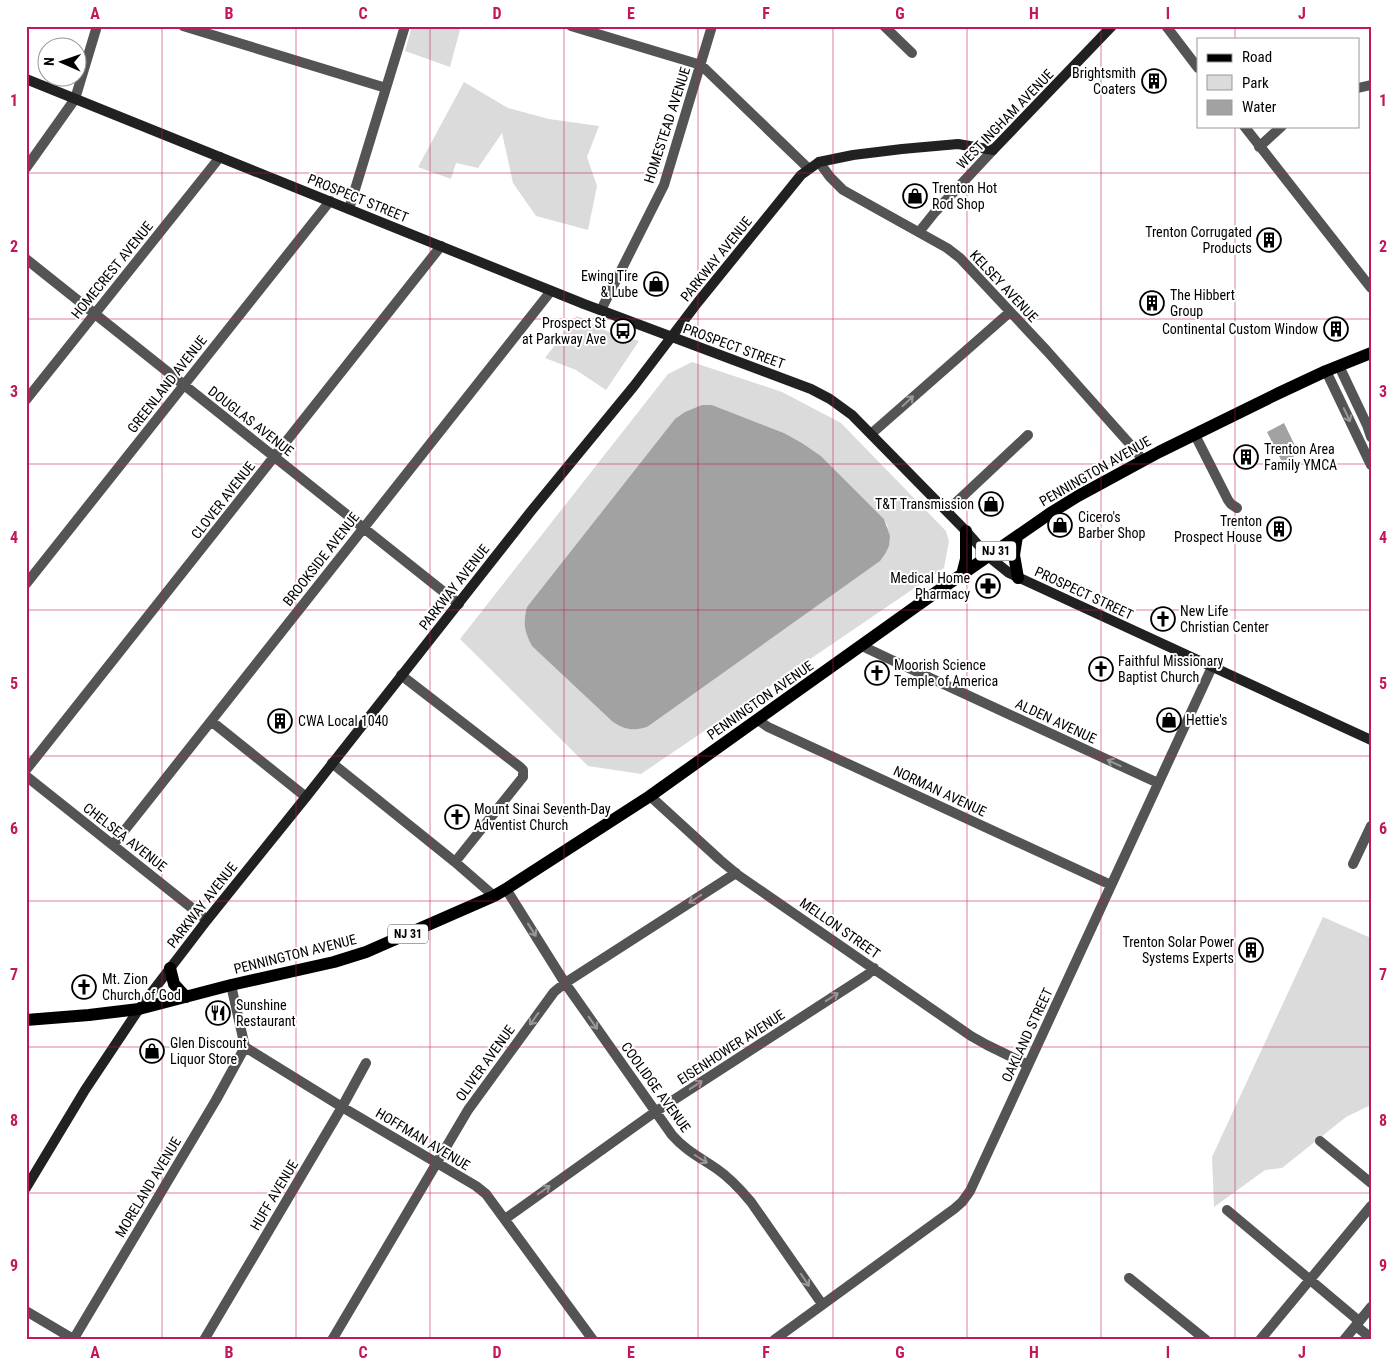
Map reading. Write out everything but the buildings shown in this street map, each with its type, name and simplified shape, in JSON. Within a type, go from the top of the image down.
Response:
[{"type":"main road","name":"PENNINGTON AVENUE","points":[[139,1009],[354,957],[494,896],[650,796],[988,556],[1078,496],[1142,461],[1263,400],[1371,353]]},
{"type":"main road","points":[[962,575],[966,559],[966,531]]},
{"type":"main road","points":[[1017,536],[1014,556],[1018,578]]},
{"type":"main road","points":[[170,968],[174,984],[186,997]]},
{"type":"main road","name":"NJ 31","points":[[26,1020],[139,1009]]},
{"type":"street","points":[[26,168],[75,99],[97,26]]},
{"type":"street","points":[[183,26],[386,88]]},
{"type":"street","points":[[349,209],[405,26]]},
{"type":"street","points":[[571,26],[701,65],[808,168]]},
{"type":"street","name":"HOMESTEAD AVENUE","points":[[601,310],[664,185],[712,26]]},
{"type":"street","points":[[884,26],[912,53]]},
{"type":"street","name":"WEST INGHAM AVENUE","points":[[919,232],[935,212],[993,150],[1112,26]]},
{"type":"street","points":[[1166,26],[1197,67]]},
{"type":"street","name":"PROSPECT STREET","points":[[26,79],[601,310],[811,389],[847,411],[872,434],[988,556],[1009,573],[1371,740]]},
{"type":"street","points":[[1245,128],[1371,288]]},
{"type":"street","points":[[1259,147],[1280,128]]},
{"type":"street","name":"PARKWAY AVENUE","points":[[26,1188],[85,1090],[139,1009],[170,968],[801,174],[819,162],[886,151],[958,144],[993,150]]},
{"type":"street","name":"HOMECREST AVENUE","points":[[26,400],[220,157]]},
{"type":"street","name":"KELSEY AVENUE","points":[[819,162],[843,190],[947,248],[960,258],[1136,451],[1142,461]]},
{"type":"street","name":"GREENLAND AVENUE","points":[[26,584],[330,202]]},
{"type":"street","name":"CLOVER AVENUE","points":[[26,770],[441,246]]},
{"type":"street","name":"DOUGLAS AVENUE","points":[[26,259],[459,604]]},
{"type":"street","name":"BROOKSIDE AVENUE","points":[[113,845],[551,290]]},
{"type":"street","points":[[872,434],[1010,312]]},
{"type":"street","points":[[1339,366],[1371,437]]},
{"type":"street","points":[[1326,371],[1371,464]]},
{"type":"street","points":[[947,512],[1028,435]]},
{"type":"street","points":[[1195,435],[1228,500],[1237,508]]},
{"type":"street","name":"ALDEN AVENUE","points":[[862,646],[1158,783]]},
{"type":"street","name":"OAKLAND STREET","points":[[774,1340],[954,1209],[970,1191],[1212,667]]},
{"type":"street","points":[[401,675],[523,770],[523,777],[455,862]]},
{"type":"street","name":"NORMAN AVENUE","points":[[758,720],[768,727],[1111,885]]},
{"type":"street","points":[[211,721],[306,797]]},
{"type":"street","points":[[332,763],[455,862],[494,896]]},
{"type":"street","name":"CHELSEA AVENUE","points":[[26,776],[207,920]]},
{"type":"street","name":"MELLON STREET","points":[[650,796],[736,873],[971,1036],[1028,1065]]},
{"type":"street","points":[[1353,864],[1371,826]]},
{"type":"street","name":"OLIVER AVENUE","points":[[332,1340],[468,1110],[554,992],[565,983],[736,873]]},
{"type":"street","name":"COOLIDGE AVENUE","points":[[506,889],[565,983],[677,1141],[741,1189],[822,1304]]},
{"type":"street","name":"EISENHOWER AVENUE","points":[[505,1219],[655,1112],[867,975],[874,968]]},
{"type":"street","points":[[231,986],[245,1047]]},
{"type":"street","name":"HOFFMAN AVENUE","points":[[245,1047],[476,1186],[486,1194],[593,1340]]},
{"type":"street","name":"MORELAND AVENUE","points":[[74,1339],[245,1047]]},
{"type":"street","name":"HUFF AVENUE","points":[[204,1340],[366,1063]]},
{"type":"street","points":[[1320,1140],[1371,1183]]},
{"type":"street","points":[[1260,1340],[1371,1206]]},
{"type":"street","points":[[1227,1210],[1310,1279],[1358,1323],[1371,1338]]},
{"type":"street","points":[[1129,1278],[1206,1340]]},
{"type":"street","points":[[1344,1340],[1371,1307]]},
{"type":"street","points":[[26,1311],[74,1339]]},
{"type":"green space","points":[[412,26],[461,26],[450,67],[405,51]]},
{"type":"green space","points":[[464,82],[508,108],[549,119],[599,126],[587,157],[597,186],[588,230],[536,216],[513,183],[502,133],[478,168],[456,163],[451,179],[418,167]]},
{"type":"green space","points":[[577,316],[609,332],[639,341],[606,390],[576,370],[545,358]]},
{"type":"green space","points":[[692,362],[782,392],[841,423],[946,531],[949,541],[944,568],[641,774],[588,766],[460,639],[668,374]],"holes":[[[702,405],[712,405],[784,433],[821,456],[884,519],[888,527],[527,607]]]},
{"type":"green space","points":[[1323,917],[1371,938],[1371,1105],[1346,1117],[1282,1168],[1265,1170],[1214,1207],[1212,1157]]},
{"type":"water","points":[[702,405],[712,405],[784,433],[821,456],[884,519],[890,536],[889,546],[880,561],[647,727],[637,729],[626,728],[613,722],[532,646],[525,627],[527,607],[675,419],[685,412]]},
{"type":"water","points":[[1284,423],[1299,454],[1282,462],[1267,432]]},
{"type":"place","name":"Brightsmith Coaters","points":[[1154,81]]},
{"type":"place","name":"Trenton Hot Rod Shop","points":[[915,196]]},
{"type":"place","name":"Trenton Corrugated Products","points":[[1269,240]]},
{"type":"place","name":"Ewing Tire & Lube","points":[[656,284]]},
{"type":"place","name":"The Hibbert Group","points":[[1152,303]]},
{"type":"place","name":"Continental Custom Window","points":[[1336,329]]},
{"type":"place","name":"Prospect St at Parkway Ave","points":[[623,331]]},
{"type":"place","name":"Trenton Area Family YMCA","points":[[1246,457]]},
{"type":"place","name":"T&T Transmission","points":[[991,504]]},
{"type":"place","name":"Cicero's Barber Shop","points":[[1060,525]]},
{"type":"place","name":"Trenton Prospect House","points":[[1279,529]]},
{"type":"place","name":"Medical Home Pharmacy","points":[[988,586]]},
{"type":"place","name":"New Life Christian Center","points":[[1163,619]]},
{"type":"place","name":"Faithful Missionary Baptist Church","points":[[1101,669]]},
{"type":"place","name":"Moorish Science Temple of America","points":[[877,673]]},
{"type":"place","name":"Hettie's","points":[[1169,720]]},
{"type":"place","name":"CWA Local 1040","points":[[280,721]]},
{"type":"place","name":"Mount Sinai Seventh-Day Adventist Church","points":[[457,817]]},
{"type":"place","name":"Trenton Solar Power Systems Experts","points":[[1251,950]]},
{"type":"place","name":"Mt. Zion Church of God","points":[[84,987]]},
{"type":"place","name":"Sunshine Restaurant","points":[[218,1013]]},
{"type":"place","name":"Glen Discount Liquor Store","points":[[152,1051]]}]
